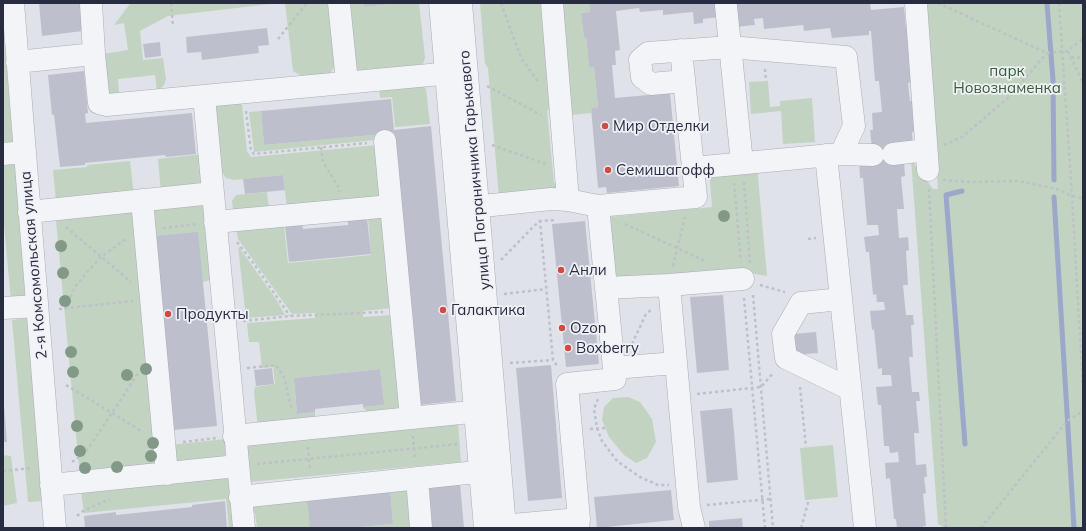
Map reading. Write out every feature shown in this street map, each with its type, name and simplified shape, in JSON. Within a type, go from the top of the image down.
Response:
[{"type":"street","name":"2-я Комсомольская улица","points":[[13,3],[25,152],[37,211],[37,306],[55,528]]},
{"type":"street","points":[[91,3],[99,103],[107,105],[457,72]]},
{"type":"street","points":[[339,3],[348,82]]},
{"type":"street","name":"улица Пограничника Гарькавого","points":[[440,3],[457,72]]},
{"type":"street","name":"улица Пограничника Гарькавого","points":[[461,3],[457,72],[495,527]]},
{"type":"street","points":[[552,3],[568,200]]},
{"type":"street","points":[[693,168],[833,155],[883,154],[932,156],[916,3]]},
{"type":"street","points":[[726,6],[738,164]]},
{"type":"street","points":[[684,81],[651,84],[642,77],[640,60],[648,53],[730,47],[846,57],[854,126],[833,155],[841,299],[865,528]]},
{"type":"street","points":[[468,207],[551,199],[568,200],[598,206],[696,197],[681,50]]},
{"type":"street","points":[[17,62],[94,54]]},
{"type":"street","points":[[204,96],[234,436],[244,466],[240,497],[244,528]]},
{"type":"street","points":[[385,141],[412,425]]},
{"type":"street","points":[[3,154],[25,152]]},
{"type":"street","points":[[37,211],[213,192]]},
{"type":"street","points":[[142,200],[167,474]]},
{"type":"street","points":[[215,222],[391,206]]},
{"type":"street","points":[[598,206],[614,369]]},
{"type":"street","points":[[606,288],[749,279]]},
{"type":"street","points":[[670,284],[678,396],[688,497],[694,528]]},
{"type":"street","points":[[841,299],[801,303],[783,334],[792,361],[850,389]]},
{"type":"street","points":[[3,308],[37,306]]},
{"type":"street","points":[[495,527],[579,523],[567,384],[614,369],[676,363]]},
{"type":"street","points":[[234,436],[412,425],[485,410]]},
{"type":"street","points":[[51,485],[244,466]]},
{"type":"street","points":[[240,497],[490,471]]},
{"type":"street","points":[[416,478],[421,528]]},
{"type":"path","points":[[171,3],[173,26]]},
{"type":"path","points":[[278,39],[308,3]]},
{"type":"path","points":[[501,3],[521,58],[541,85]]},
{"type":"path","points":[[938,3],[1047,53],[1068,51],[1083,39]]},
{"type":"path","points":[[1059,3],[1083,390]]},
{"type":"path","points":[[1068,51],[1083,83]]},
{"type":"path","points":[[932,156],[962,137],[1009,97],[1047,53]]},
{"type":"path","points":[[1071,57],[1083,58]]},
{"type":"path","points":[[485,85],[545,117]]},
{"type":"path","points":[[244,92],[252,153],[254,154],[385,141]]},
{"type":"path","points":[[489,144],[566,170]]},
{"type":"path","points":[[321,147],[323,162],[339,188]]},
{"type":"path","points":[[932,156],[941,180],[968,182],[1018,181],[1057,189],[1072,196],[1083,198]]},
{"type":"path","points":[[932,156],[946,528]]},
{"type":"path","points":[[738,164],[761,387],[773,528]]},
{"type":"path","points":[[738,164],[749,279],[753,388],[765,528]]},
{"type":"path","points":[[37,211],[101,257],[151,299]]},
{"type":"path","points":[[686,212],[670,284],[646,314],[630,347],[614,369],[600,393],[594,409],[597,428],[602,441],[617,461],[640,477],[688,497],[770,499]]},
{"type":"path","points":[[540,221],[553,360],[567,384]]},
{"type":"path","points":[[65,308],[75,287],[101,257],[116,245],[145,230],[215,222]]},
{"type":"path","points":[[499,262],[534,226]]},
{"type":"path","points":[[233,237],[254,264],[290,316]]},
{"type":"path","points":[[502,294],[546,289]]},
{"type":"path","points":[[59,309],[151,299]]},
{"type":"path","points":[[247,320],[290,316],[363,314]]},
{"type":"path","points":[[507,364],[553,360]]},
{"type":"path","points":[[678,396],[761,387],[792,361]]},
{"type":"path","points":[[792,361],[806,447]]},
{"type":"path","points":[[262,366],[276,364],[284,377],[292,414]]},
{"type":"path","points":[[74,462],[86,452],[139,371]]},
{"type":"path","points":[[66,385],[164,444],[234,436]]},
{"type":"path","points":[[981,528],[1067,421],[1083,411]]},
{"type":"path","points":[[412,425],[414,448]]},
{"type":"path","points":[[244,466],[459,444]]},
{"type":"path","points":[[3,472],[25,469]]},
{"type":"path","points":[[801,528],[809,499]]},
{"type":"green space","points":[[129,3],[279,3],[168,16],[140,31],[143,60],[163,58],[166,79],[164,85],[157,90],[155,75],[118,79],[119,94],[109,94],[107,90],[103,54],[128,50],[124,23],[114,25]]},
{"type":"green space","points":[[285,3],[331,3],[336,65],[330,73],[302,76],[293,71]]},
{"type":"green space","points":[[343,3],[364,3],[364,7],[399,3],[419,3],[425,57],[422,65],[354,71]]},
{"type":"green space","points":[[480,3],[589,3],[590,12],[581,13],[584,37],[586,37],[589,67],[594,67],[598,107],[591,108],[591,113],[571,115],[570,108],[547,110],[554,183],[560,182],[561,193],[499,198],[488,68],[485,64]]},
{"type":"green space","name":"парк Новознаменка","points":[[926,3],[1083,3],[1083,528],[945,528],[938,524],[911,159],[933,189],[938,189]]},
{"type":"green space","points":[[3,22],[13,144],[3,144]]},
{"type":"green space","points":[[768,81],[770,107],[780,106],[780,101],[812,98],[815,142],[783,144],[781,111],[751,114],[749,82]]},
{"type":"green space","points":[[424,86],[426,89],[430,124],[395,127],[392,97],[380,98],[379,88]]},
{"type":"green space","points":[[241,95],[247,151],[251,157],[377,145],[382,199],[287,208],[283,175],[234,180],[226,178],[220,168],[215,99]]},
{"type":"green space","points":[[261,111],[264,145],[394,133],[395,138],[254,152],[249,112]]},
{"type":"green space","points":[[203,154],[206,186],[161,193],[158,159]]},
{"type":"green space","points":[[16,160],[28,300],[11,301],[3,214],[3,161]]},
{"type":"green space","points":[[130,161],[134,195],[56,201],[53,170]]},
{"type":"green space","points":[[757,166],[767,276],[737,271],[624,280],[615,275],[610,217],[712,207],[709,170]]},
{"type":"green space","points":[[267,192],[269,210],[233,209],[232,201],[236,195]]},
{"type":"green space","points":[[203,200],[212,276],[210,280],[203,282],[155,236],[150,204]]},
{"type":"green space","points":[[132,207],[158,464],[83,472],[79,466],[56,221],[58,216]]},
{"type":"green space","points":[[381,211],[392,308],[363,311],[363,317],[392,315],[399,406],[397,412],[370,416],[363,407],[383,405],[380,369],[294,378],[297,414],[315,412],[315,421],[258,428],[254,392],[255,387],[275,384],[273,367],[262,368],[259,342],[249,342],[247,323],[315,318],[315,313],[292,314],[238,239],[236,227],[284,226],[288,263],[371,255],[368,217]]},
{"type":"green space","points":[[238,246],[276,299],[285,315],[246,318]]},
{"type":"green space","points":[[28,318],[43,501],[28,502],[12,320]]},
{"type":"green space","points":[[628,397],[640,402],[652,419],[656,442],[647,458],[636,463],[624,455],[609,437],[602,420],[604,407],[613,398]]},
{"type":"green space","points":[[458,422],[461,462],[249,482],[244,443]]},
{"type":"green space","points":[[225,439],[225,455],[222,460],[176,467],[170,445]]},
{"type":"green space","points":[[833,445],[838,497],[805,500],[800,448]]},
{"type":"green space","points":[[3,455],[11,456],[17,503],[3,506]]},
{"type":"green space","points":[[226,472],[229,479],[234,528],[229,528],[226,499],[84,513],[81,491]]},
{"type":"green space","points":[[411,481],[412,528],[348,528],[393,524],[390,488]]},
{"type":"green space","points":[[326,490],[310,528],[257,528],[255,513],[248,513],[246,499]]},
{"type":"building","points":[[39,3],[80,3],[83,31],[42,36]]},
{"type":"building","points":[[364,3],[390,3],[390,4],[364,7]]},
{"type":"building","points":[[589,3],[870,3],[871,10],[904,7],[906,28],[910,28],[911,82],[908,83],[910,101],[916,101],[918,132],[912,132],[913,146],[904,162],[905,176],[901,177],[904,209],[897,209],[899,238],[908,237],[909,250],[906,251],[908,285],[903,285],[906,315],[913,315],[914,325],[911,325],[913,357],[909,357],[912,392],[919,392],[920,401],[916,401],[919,433],[914,433],[916,465],[926,464],[927,477],[924,477],[926,493],[923,494],[926,526],[923,526],[923,528],[897,528],[896,519],[894,519],[890,478],[886,479],[885,463],[899,462],[898,452],[890,453],[889,446],[884,446],[881,405],[878,405],[876,387],[892,386],[891,375],[882,375],[882,368],[878,369],[874,329],[872,330],[870,311],[885,310],[884,302],[877,302],[876,294],[873,295],[869,252],[866,252],[864,237],[879,235],[878,225],[867,225],[863,178],[860,178],[859,160],[873,159],[870,130],[873,130],[872,113],[882,112],[879,81],[875,81],[871,31],[869,31],[869,35],[832,38],[830,28],[804,31],[803,25],[764,29],[763,18],[754,19],[755,25],[735,27],[719,17],[703,19],[703,23],[694,24],[693,12],[663,15],[663,10],[640,12],[639,8],[616,11],[620,50],[615,51],[616,65],[612,65],[615,98],[670,93],[679,186],[607,193],[606,187],[598,188],[591,108],[598,107],[594,67],[589,67],[586,37],[584,37],[581,13],[590,12]]},
{"type":"building","points":[[267,28],[269,45],[258,46],[259,53],[202,60],[201,52],[187,53],[186,37]]},
{"type":"building","points":[[160,42],[161,56],[145,58],[143,44]]},
{"type":"building","points":[[84,71],[88,113],[85,114],[86,123],[192,113],[196,154],[166,157],[165,155],[60,167],[54,115],[52,115],[48,75]]},
{"type":"building","points":[[391,99],[394,130],[431,126],[456,401],[419,405],[394,133],[264,145],[261,111]]},
{"type":"building","points":[[283,175],[285,190],[245,194],[243,179]]},
{"type":"building","points":[[367,218],[371,254],[289,262],[285,226],[302,224],[303,229],[348,225],[348,220]]},
{"type":"building","points":[[585,221],[599,364],[566,367],[552,224]]},
{"type":"building","points":[[198,232],[217,426],[173,430],[155,236]]},
{"type":"building","points":[[723,295],[729,370],[697,373],[690,297]]},
{"type":"building","points":[[816,332],[818,353],[796,355],[794,334]]},
{"type":"building","points":[[551,365],[562,498],[528,501],[516,368]]},
{"type":"building","points":[[272,368],[274,384],[256,386],[254,370]]},
{"type":"building","points":[[380,369],[384,405],[363,407],[363,404],[315,409],[315,412],[297,414],[294,378]]},
{"type":"building","points":[[4,405],[7,442],[3,442]]},
{"type":"building","points":[[732,408],[738,480],[707,483],[700,411]]},
{"type":"building","points":[[460,483],[464,528],[430,528],[426,486]]},
{"type":"building","points":[[390,488],[393,524],[348,528],[310,528],[307,496]]},
{"type":"building","points":[[671,490],[674,520],[597,528],[594,497]]},
{"type":"building","points":[[225,501],[227,528],[85,528],[84,516],[116,512],[116,515],[192,507],[192,505]]},
{"type":"building","points":[[742,518],[743,528],[709,528],[709,521]]},
{"type":"waterway","points":[[1047,3],[1053,80],[1054,180]]},
{"type":"waterway","points":[[962,191],[946,195],[965,444]]},
{"type":"waterway","points":[[1054,197],[1074,528]]},
{"type":"place","name":"Мир Отделки","points":[[605,126]]},
{"type":"place","name":"Семишагофф","points":[[608,170]]},
{"type":"place","name":"Анли","points":[[561,270]]},
{"type":"place","name":"Галактика","points":[[443,310]]},
{"type":"place","name":"Продукты","points":[[168,314]]},
{"type":"place","name":"Ozon","points":[[562,328]]},
{"type":"place","name":"Boxberry","points":[[568,348]]}]
